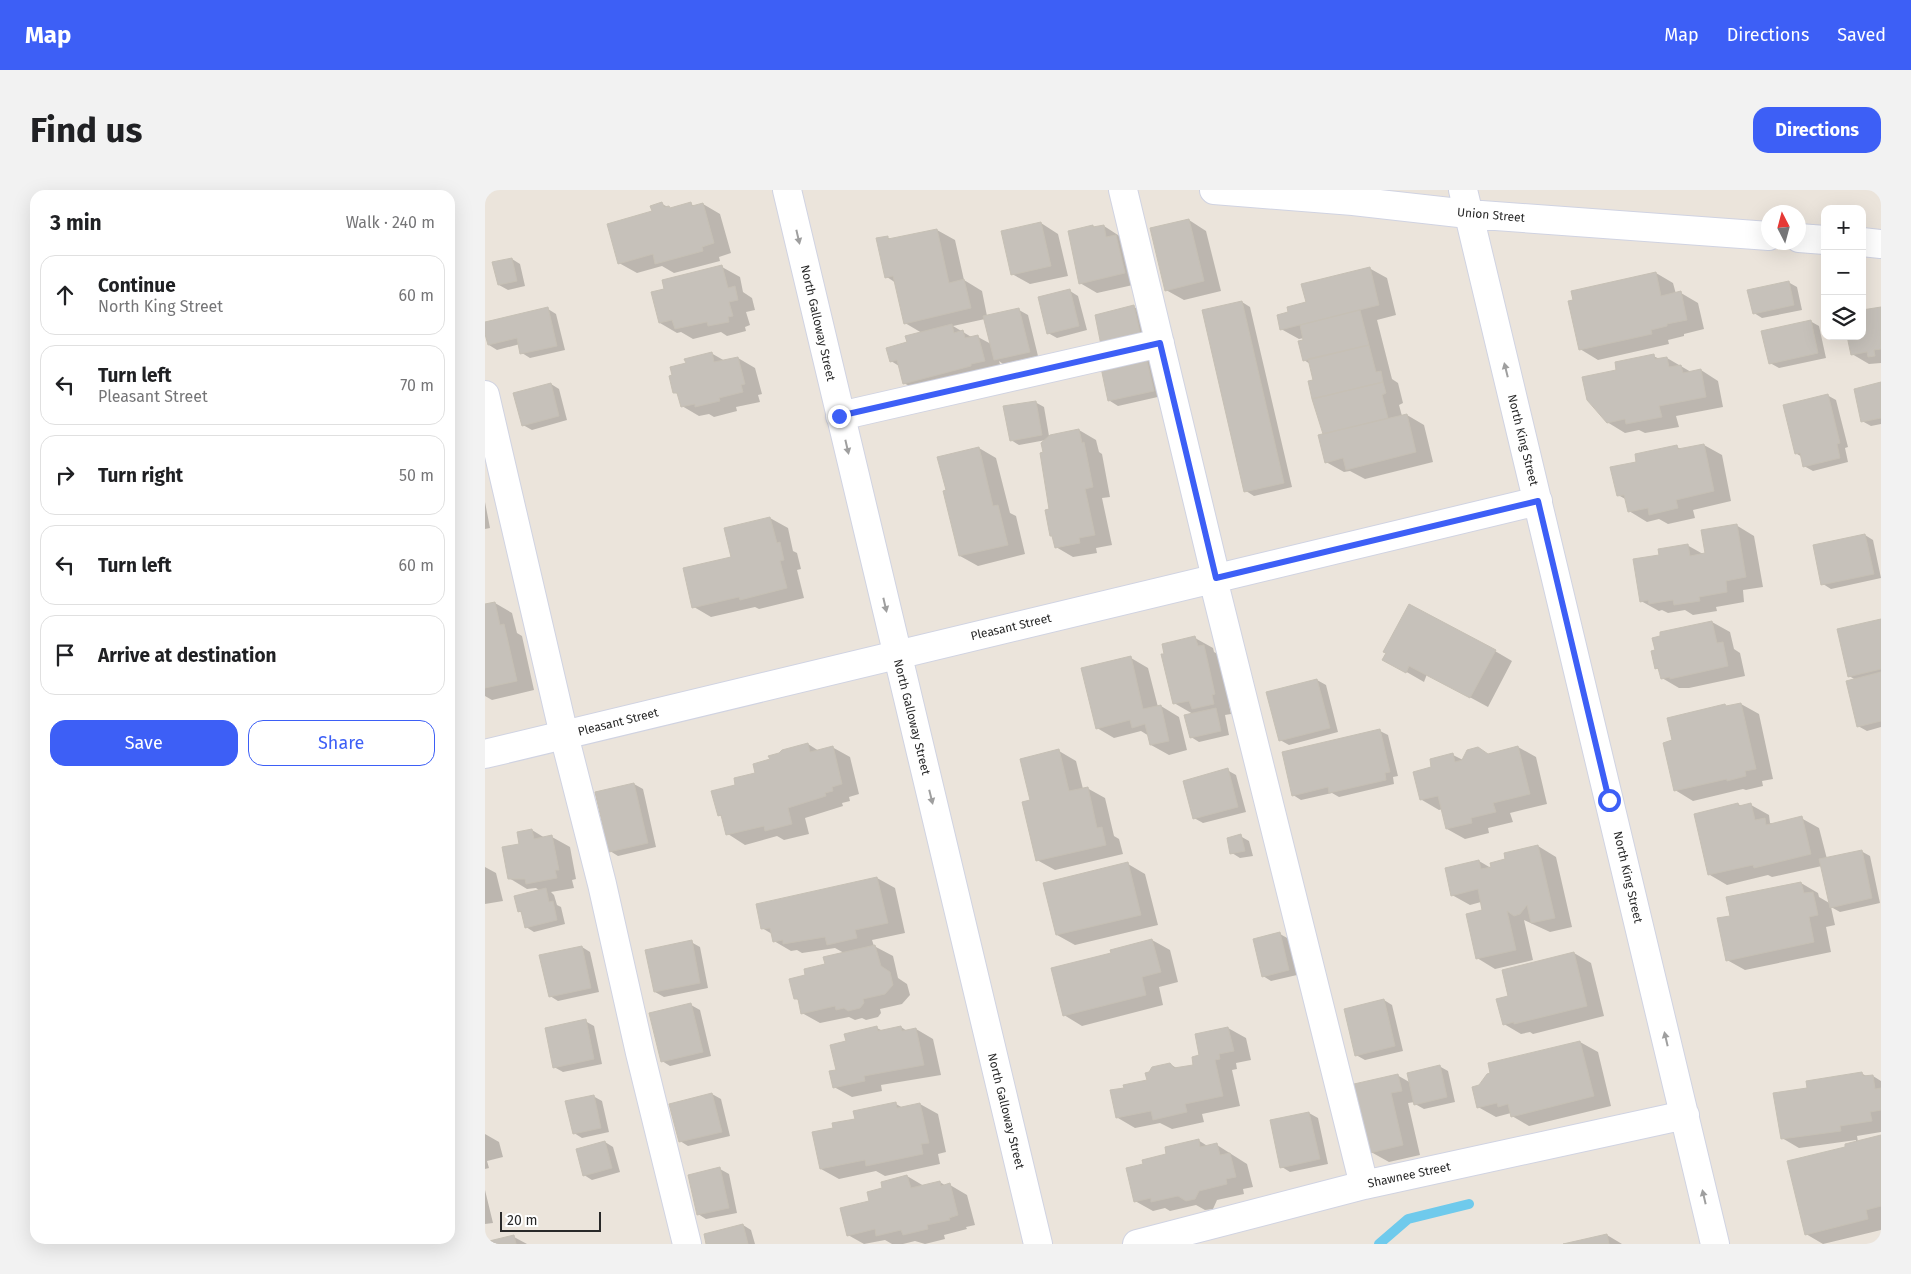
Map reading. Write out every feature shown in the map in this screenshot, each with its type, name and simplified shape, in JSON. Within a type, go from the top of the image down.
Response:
[{"type":"street","name":"North Galloway Street","points":[[787,190],[839,416],[1038,1244]]},
{"type":"street","points":[[1123,190],[1216,578],[1215,587],[1364,1185]]},
{"type":"street","name":"Union Street","points":[[1213,190],[1353,201],[1465,202],[1761,235]]},
{"type":"street","name":"North King Street","points":[[1465,202],[1715,1244]]},
{"type":"street","points":[[1806,239],[1821,240]]},
{"type":"street","points":[[1866,242],[1881,244]]},
{"type":"street","points":[[839,416],[1160,343]]},
{"type":"street","points":[[485,395],[564,735],[687,1244]]},
{"type":"street","name":"Pleasant Street","points":[[485,754],[1538,501]]},
{"type":"street","name":"Shawnee Street","points":[[1137,1244],[1364,1185],[1685,1115]]},
{"type":"building","points":[[662,202],[664,207],[669,206],[670,208],[691,202],[692,206],[703,203],[714,243],[702,247],[703,251],[655,264],[653,254],[618,264],[607,224],[652,211],[650,206]]},
{"type":"building","points":[[1189,219],[1204,281],[1165,291],[1150,228]]},
{"type":"building","points":[[1041,222],[1051,266],[1011,275],[1001,231]]},
{"type":"building","points":[[1093,225],[1093,227],[1104,225],[1106,237],[1116,235],[1125,273],[1079,284],[1068,231]]},
{"type":"building","points":[[937,229],[949,283],[964,279],[971,308],[904,324],[893,276],[885,278],[876,238],[888,236],[888,239]]},
{"type":"building","points":[[512,258],[517,281],[498,285],[492,262]]},
{"type":"building","points":[[722,265],[728,288],[735,286],[738,300],[729,302],[733,316],[728,317],[729,322],[708,326],[707,322],[675,329],[672,320],[659,323],[651,292],[664,289],[662,280]]},
{"type":"building","points":[[1370,267],[1379,305],[1280,330],[1277,315],[1288,312],[1287,307],[1306,302],[1301,284]]},
{"type":"building","points":[[1656,272],[1661,296],[1681,291],[1687,320],[1651,330],[1652,334],[1579,350],[1568,301],[1573,300],[1571,291]]},
{"type":"building","points":[[1789,281],[1794,305],[1753,314],[1747,290]]},
{"type":"building","points":[[1070,289],[1079,326],[1047,334],[1038,297]]},
{"type":"building","points":[[1242,301],[1284,483],[1244,492],[1202,310]]},
{"type":"building","points":[[1134,305],[1142,341],[1102,350],[1095,315]]},
{"type":"building","points":[[548,307],[557,346],[520,354],[517,338],[488,345],[485,334],[485,322]]},
{"type":"building","points":[[1881,307],[1881,349],[1874,350],[1875,356],[1868,357],[1867,352],[1851,355],[1848,340],[1866,340],[1866,309]]},
{"type":"building","points":[[1019,308],[1030,352],[994,360],[983,316]]},
{"type":"building","points":[[1360,310],[1369,345],[1303,361],[1298,341],[1303,340],[1300,325]]},
{"type":"building","points":[[1811,320],[1818,353],[1769,364],[1761,331]]},
{"type":"building","points":[[952,324],[954,333],[963,330],[965,338],[978,335],[985,361],[903,384],[897,360],[890,362],[886,348],[907,342],[905,336]]},
{"type":"building","points":[[1369,345],[1376,372],[1381,371],[1383,382],[1312,399],[1308,381],[1313,380],[1308,359]]},
{"type":"building","points":[[712,352],[714,362],[738,357],[745,384],[741,385],[743,392],[719,398],[720,401],[695,407],[695,404],[681,407],[677,393],[673,393],[669,376],[672,375],[670,367],[686,363],[684,359]]},
{"type":"building","points":[[1145,352],[1154,391],[1108,401],[1100,363]]},
{"type":"building","points":[[1654,354],[1655,359],[1667,357],[1669,367],[1681,365],[1683,373],[1701,369],[1706,397],[1659,406],[1662,417],[1626,424],[1625,419],[1607,423],[1587,400],[1582,377],[1616,370],[1615,362]]},
{"type":"building","points":[[1383,382],[1386,393],[1382,395],[1388,418],[1323,434],[1312,399]]},
{"type":"building","points":[[1881,382],[1881,418],[1861,422],[1854,389]]},
{"type":"building","points":[[551,383],[559,416],[522,426],[513,393]]},
{"type":"building","points":[[1828,394],[1840,443],[1837,444],[1840,458],[1803,467],[1800,453],[1795,454],[1783,405]]},
{"type":"building","points":[[1036,401],[1042,435],[1010,441],[1003,406]]},
{"type":"building","points":[[1407,414],[1416,452],[1346,470],[1343,458],[1325,463],[1318,435]]},
{"type":"building","points":[[1079,429],[1082,443],[1084,442],[1093,487],[1085,489],[1095,535],[1079,538],[1080,543],[1055,548],[1052,536],[1050,536],[1045,510],[1049,509],[1040,453],[1043,452],[1041,443],[1050,435]]},
{"type":"building","points":[[1704,444],[1714,491],[1676,500],[1678,508],[1649,515],[1648,508],[1628,512],[1624,495],[1617,496],[1610,467],[1636,462],[1635,454],[1677,445],[1678,449]]},
{"type":"building","points":[[979,447],[993,506],[998,505],[1008,545],[959,556],[943,491],[946,490],[937,457]]},
{"type":"building","points":[[770,517],[777,543],[780,542],[784,560],[780,561],[787,588],[740,600],[739,597],[692,608],[683,568],[731,557],[724,528]]},
{"type":"building","points":[[1737,524],[1746,577],[1726,581],[1727,592],[1699,597],[1700,601],[1674,605],[1673,600],[1649,604],[1648,600],[1640,602],[1633,559],[1659,555],[1658,549],[1688,544],[1690,556],[1705,553],[1701,530]]},
{"type":"building","points":[[1865,534],[1874,574],[1821,585],[1813,545]]},
{"type":"building","points":[[495,602],[500,625],[504,624],[517,681],[485,688],[485,604]]},
{"type":"building","points":[[1409,604],[1496,650],[1470,698],[1409,666],[1406,673],[1382,660],[1386,653],[1383,652]]},
{"type":"building","points":[[1881,619],[1881,669],[1848,677],[1837,629]]},
{"type":"building","points":[[1712,621],[1717,643],[1723,642],[1728,666],[1670,679],[1670,677],[1661,679],[1658,668],[1655,669],[1651,651],[1655,650],[1652,638],[1660,636],[1660,632]]},
{"type":"building","points":[[1195,636],[1198,646],[1204,645],[1215,694],[1212,695],[1214,704],[1192,709],[1189,701],[1173,704],[1161,654],[1164,654],[1162,644]]},
{"type":"building","points":[[1131,656],[1143,709],[1161,705],[1169,741],[1150,745],[1145,724],[1132,728],[1130,720],[1096,729],[1081,668]]},
{"type":"building","points":[[1881,672],[1881,721],[1857,727],[1846,681]]},
{"type":"building","points":[[1317,679],[1330,728],[1279,741],[1266,692]]},
{"type":"building","points":[[1741,703],[1756,769],[1745,771],[1746,776],[1674,791],[1663,743],[1672,740],[1667,718],[1725,704],[1726,706]]},
{"type":"building","points":[[1216,708],[1221,731],[1190,738],[1184,715]]},
{"type":"building","points":[[1380,729],[1390,772],[1385,773],[1386,780],[1329,793],[1328,787],[1292,796],[1282,752]]},
{"type":"building","points":[[808,743],[810,752],[833,746],[842,784],[832,787],[833,791],[825,793],[826,796],[788,808],[792,824],[765,831],[764,826],[726,835],[721,815],[718,816],[711,791],[735,785],[734,778],[755,773],[753,764],[770,759],[768,756]]},
{"type":"building","points":[[1518,746],[1530,794],[1493,803],[1496,812],[1471,818],[1472,823],[1446,829],[1438,796],[1420,800],[1413,772],[1431,767],[1430,759],[1453,753],[1455,762],[1462,760],[1467,750],[1478,747],[1488,754]]},
{"type":"building","points":[[1059,749],[1069,791],[1088,787],[1097,828],[1102,827],[1106,845],[1036,861],[1022,802],[1030,800],[1020,759]]},
{"type":"building","points":[[1228,768],[1238,807],[1193,819],[1183,781]]},
{"type":"building","points":[[634,783],[648,843],[609,852],[595,792]]},
{"type":"building","points":[[1738,803],[1739,806],[1751,803],[1755,820],[1765,818],[1766,825],[1802,816],[1811,854],[1754,868],[1753,865],[1708,875],[1694,814]]},
{"type":"building","points":[[532,829],[534,839],[552,835],[559,870],[555,870],[557,878],[526,884],[525,879],[508,879],[502,847],[519,844],[517,832]]},
{"type":"building","points":[[1241,834],[1245,851],[1230,854],[1227,838]]},
{"type":"building","points":[[1538,845],[1555,918],[1531,923],[1527,905],[1520,914],[1514,916],[1507,911],[1516,950],[1476,959],[1466,914],[1482,910],[1478,889],[1451,896],[1445,868],[1479,860],[1481,869],[1491,867],[1490,863],[1505,859],[1504,853]]},
{"type":"building","points":[[1862,850],[1872,898],[1830,908],[1819,859]]},
{"type":"building","points":[[1128,862],[1141,915],[1056,935],[1043,883]]},
{"type":"building","points":[[877,877],[888,923],[855,930],[857,938],[827,945],[825,937],[783,944],[783,940],[773,942],[770,928],[761,929],[756,904]]},
{"type":"building","points":[[1801,882],[1804,893],[1813,892],[1818,915],[1809,917],[1814,942],[1726,961],[1717,918],[1730,916],[1726,897]]},
{"type":"building","points":[[546,888],[549,902],[553,901],[557,920],[525,928],[521,911],[518,912],[514,896]]},
{"type":"building","points":[[1280,932],[1289,970],[1262,977],[1253,939]]},
{"type":"building","points":[[1152,939],[1161,972],[1142,977],[1146,995],[1063,1016],[1051,968],[1111,953],[1110,950]]},
{"type":"building","points":[[692,940],[700,983],[654,992],[645,950]]},
{"type":"building","points":[[875,945],[881,966],[890,972],[893,985],[885,994],[863,999],[864,1003],[860,1008],[848,1011],[844,1008],[836,1010],[835,1006],[801,1014],[798,999],[794,999],[789,979],[805,975],[804,969],[825,964],[823,957]]},
{"type":"building","points":[[582,946],[591,988],[549,997],[539,955]]},
{"type":"building","points":[[1574,952],[1587,1006],[1503,1025],[1496,999],[1508,996],[1502,970]]},
{"type":"building","points":[[1384,999],[1395,1046],[1355,1056],[1344,1009]]},
{"type":"building","points":[[691,1003],[703,1052],[661,1062],[649,1013]]},
{"type":"building","points":[[586,1019],[594,1059],[553,1068],[545,1028]]},
{"type":"building","points":[[877,1026],[878,1031],[901,1026],[902,1031],[916,1028],[924,1065],[864,1076],[865,1081],[833,1088],[829,1071],[836,1070],[830,1045],[846,1041],[844,1034]]},
{"type":"building","points":[[1228,1027],[1234,1051],[1219,1054],[1220,1059],[1215,1060],[1223,1096],[1185,1104],[1187,1112],[1153,1120],[1151,1111],[1116,1118],[1110,1090],[1124,1088],[1123,1085],[1147,1080],[1145,1073],[1149,1072],[1152,1067],[1170,1063],[1174,1068],[1193,1065],[1192,1057],[1199,1055],[1195,1034]]},
{"type":"building","points":[[1580,1041],[1594,1096],[1511,1117],[1508,1104],[1498,1107],[1497,1103],[1477,1108],[1472,1087],[1479,1085],[1487,1074],[1490,1073],[1488,1063]]},
{"type":"building","points":[[1440,1065],[1447,1097],[1414,1105],[1407,1073]]},
{"type":"building","points":[[1862,1072],[1863,1076],[1873,1075],[1875,1089],[1881,1088],[1881,1110],[1870,1112],[1872,1121],[1840,1126],[1841,1131],[1781,1139],[1773,1093],[1807,1088],[1806,1081]]},
{"type":"building","points":[[1398,1074],[1402,1091],[1391,1093],[1403,1145],[1370,1153],[1354,1084]]},
{"type":"building","points":[[712,1093],[722,1132],[679,1142],[669,1104]]},
{"type":"building","points":[[594,1095],[601,1128],[573,1134],[565,1101]]},
{"type":"building","points":[[896,1102],[897,1108],[920,1103],[929,1143],[921,1144],[923,1154],[866,1166],[865,1160],[820,1169],[812,1132],[833,1128],[832,1123],[855,1119],[853,1111]]},
{"type":"building","points":[[1309,1112],[1320,1159],[1280,1168],[1270,1120]]},
{"type":"building","points":[[1881,1135],[1881,1206],[1866,1210],[1868,1219],[1805,1235],[1787,1161],[1845,1147],[1845,1144]]},
{"type":"building","points":[[1199,1139],[1200,1147],[1217,1143],[1220,1155],[1230,1153],[1236,1177],[1226,1179],[1227,1184],[1199,1191],[1195,1199],[1186,1201],[1178,1196],[1151,1202],[1151,1198],[1134,1202],[1126,1168],[1143,1164],[1142,1160],[1166,1154],[1165,1147]]},
{"type":"building","points":[[605,1141],[612,1168],[583,1176],[576,1149]]},
{"type":"building","points":[[720,1167],[729,1208],[697,1215],[688,1175]]},
{"type":"building","points":[[907,1175],[911,1188],[940,1181],[941,1186],[950,1183],[958,1215],[949,1218],[950,1220],[927,1225],[928,1229],[903,1235],[901,1230],[876,1236],[875,1229],[847,1236],[840,1208],[869,1201],[867,1192],[882,1188],[881,1182]]},
{"type":"building","points":[[743,1224],[748,1244],[706,1244],[704,1234]]},
{"type":"building","points":[[1607,1234],[1609,1244],[1563,1244]]},
{"type":"building","points":[[514,1235],[516,1244],[485,1244],[485,1242]]},
{"type":"waterway","points":[[1379,1244],[1408,1219],[1469,1204]]},
{"type":"route","points":[[839,416],[1160,343],[1216,578],[1538,501],[1609,800]]}]
